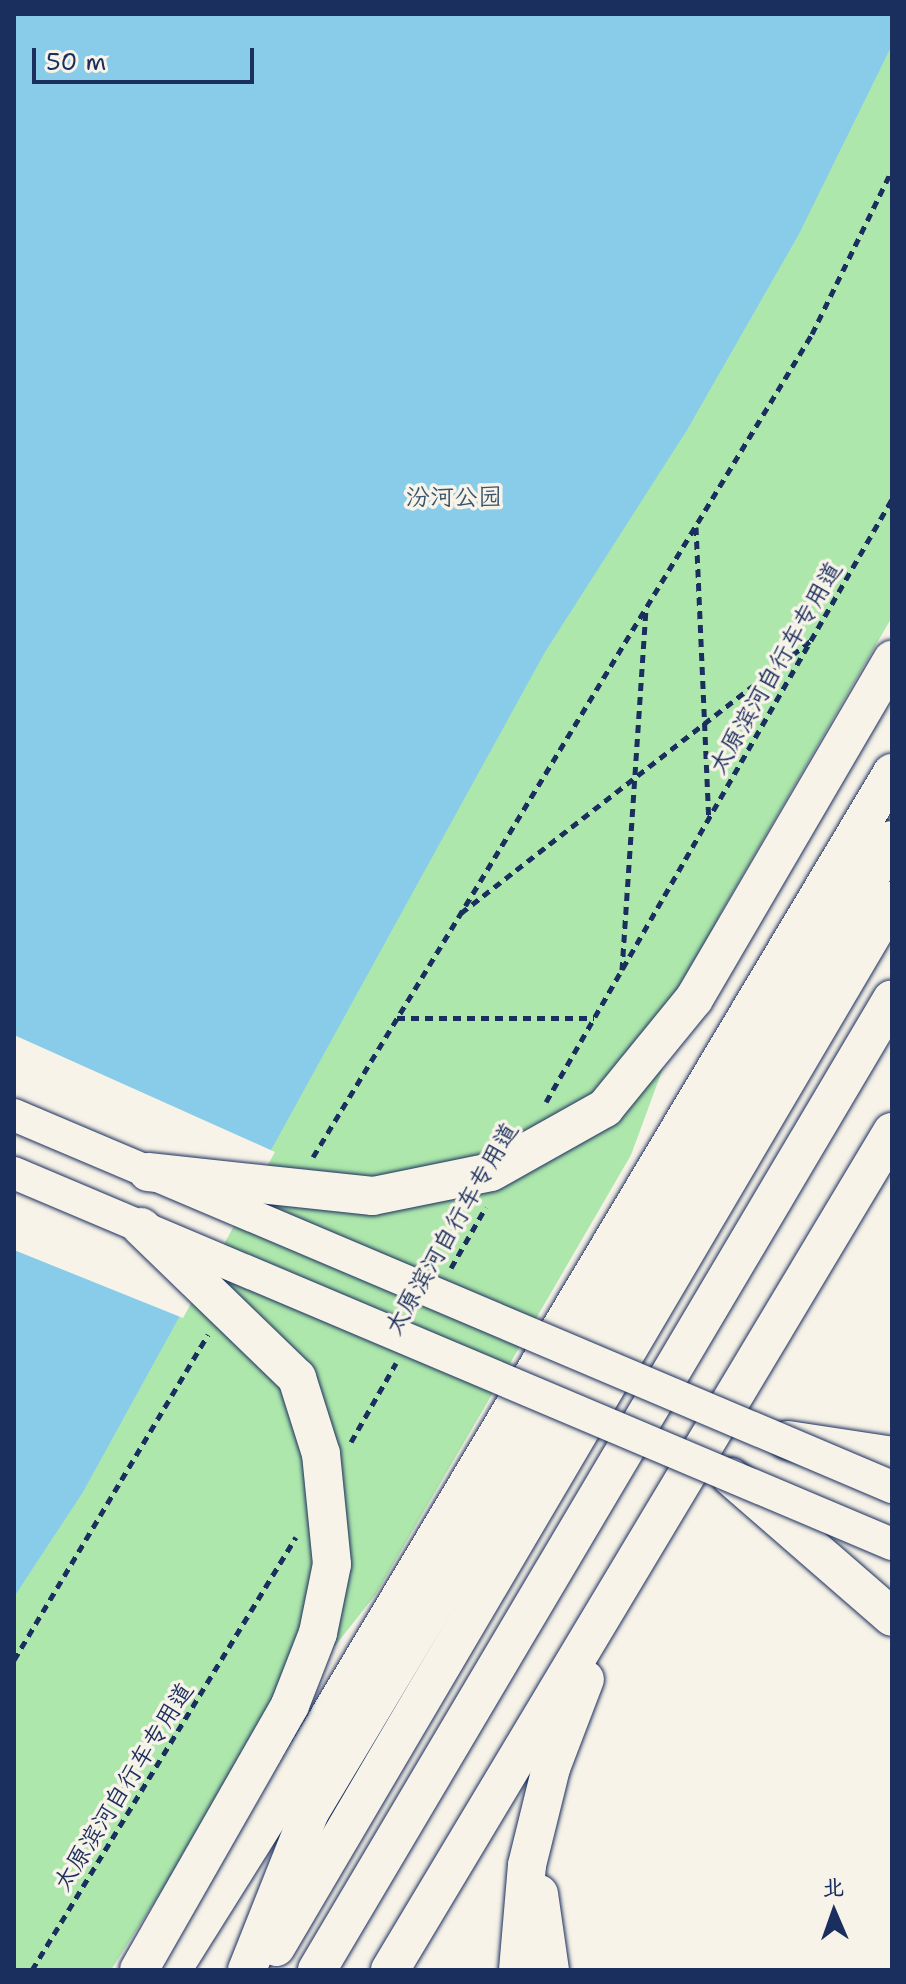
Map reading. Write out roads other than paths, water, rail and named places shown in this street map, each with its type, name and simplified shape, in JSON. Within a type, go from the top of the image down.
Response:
[{"type":"highway","points":[[148,1172],[373,1196],[491,1172],[605,1108],[694,999],[892,660]]},
{"type":"highway","points":[[172,1970],[290,1782],[892,773]]},
{"type":"highway","points":[[247,1970],[310,1812],[794,1009],[892,840]]},
{"type":"highway","points":[[262,1970],[892,901]]},
{"type":"highway","points":[[317,1970],[892,999]]},
{"type":"highway","points":[[390,1970],[892,1132]]},
{"type":"highway","points":[[833,1230],[892,1165]]},
{"type":"highway","points":[[139,1970],[290,1705],[318,1633],[332,1564],[321,1454],[297,1378],[141,1227]]},
{"type":"highway","points":[[775,1438],[892,1456]]},
{"type":"highway","points":[[729,1475],[892,1617]]},
{"type":"highway","points":[[518,1970],[517,1933],[551,1768],[621,1584]]},
{"type":"highway","points":[[536,1829],[540,1925],[550,1970]]},
{"type":"main road","points":[[14,1115],[892,1487]]},
{"type":"main road","points":[[14,1173],[892,1544]]},
{"type":"water","points":[[14,14],[892,14],[892,45],[799,234],[687,430],[545,652],[83,1492],[14,1597]]},
{"type":"park label","name":"汾河公园","points":[[454,498]]}]
